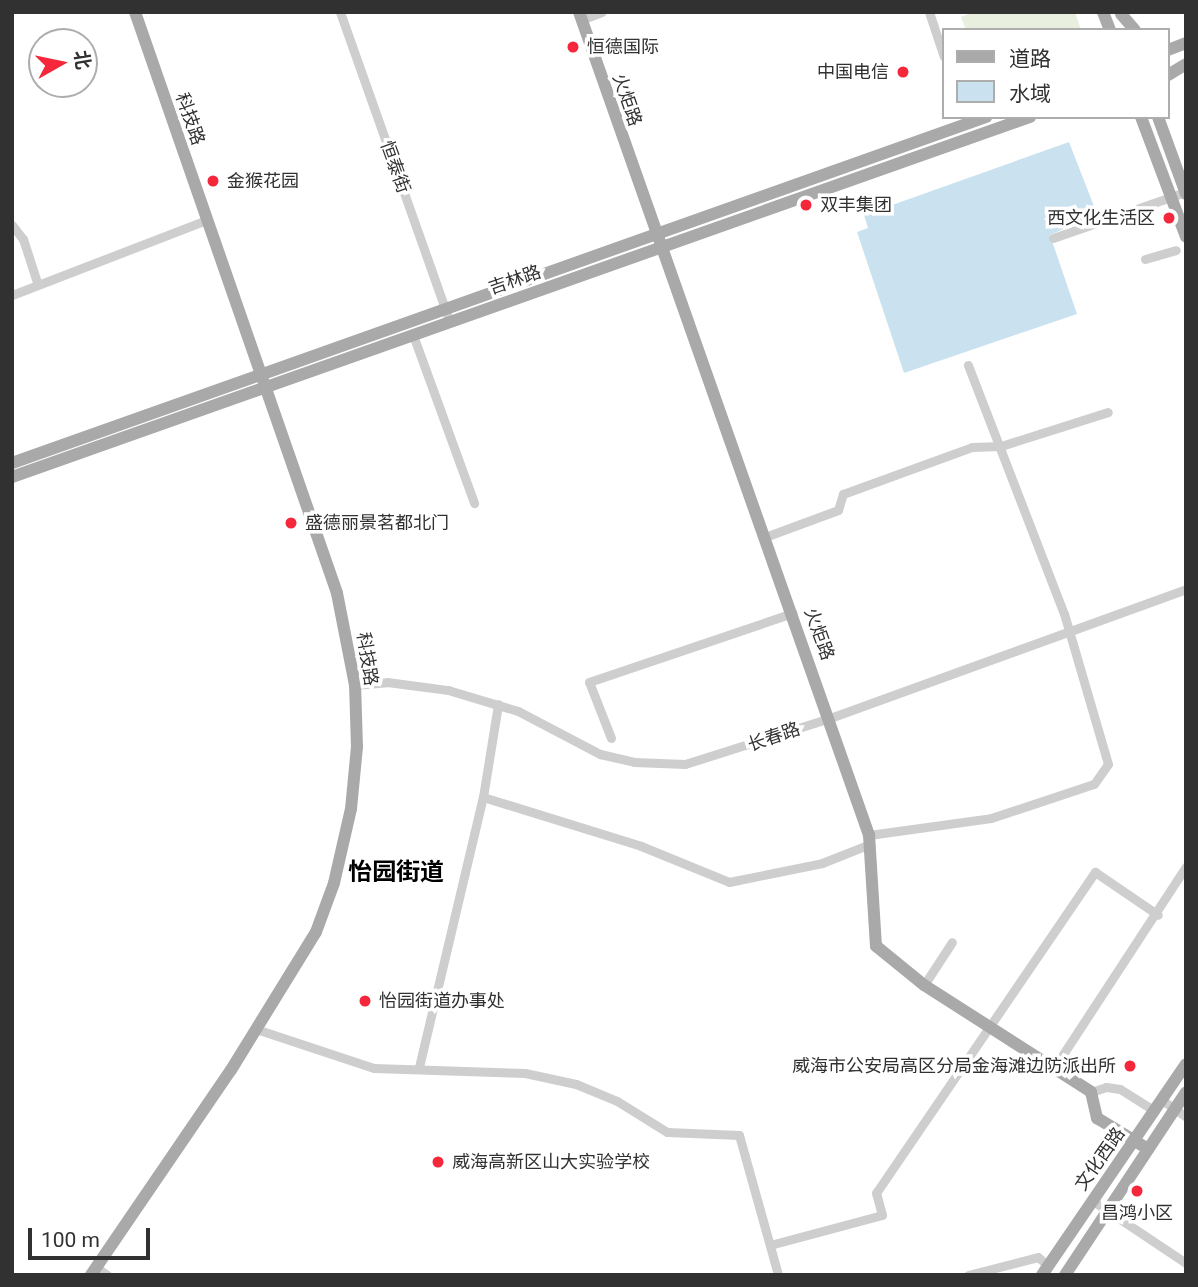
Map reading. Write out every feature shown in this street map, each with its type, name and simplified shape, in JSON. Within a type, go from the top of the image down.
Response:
[{"type":"main road","name":"科技路","points":[[98,1272],[316,932],[334,883],[351,809],[355,685],[337,593],[135,12]]},
{"type":"main road","points":[[1121,13],[1133,28]]},
{"type":"main road","name":"火炬路","points":[[580,16],[655,234],[830,718],[869,840],[876,946],[924,985],[1091,1092]]},
{"type":"main road","points":[[1170,74],[1186,64]]},
{"type":"main road","name":"吉林路","points":[[12,477],[1024,119]]},
{"type":"main road","points":[[1131,119],[1147,133]]},
{"type":"main road","points":[[1142,119],[1186,237]]},
{"type":"main road","name":"吉林路","points":[[12,463],[967,120]]},
{"type":"main road","points":[[1160,120],[1185,193]]},
{"type":"main road","name":"文化西路","points":[[1045,1270],[1186,1064]]},
{"type":"main road","points":[[1091,1092],[1097,1118],[1148,1149]]},
{"type":"main road","name":"文化西路","points":[[1065,1275],[1186,1092]]},
{"type":"street","name":"恒泰街","points":[[340,12],[450,322]]},
{"type":"street","points":[[580,16],[602,12]]},
{"type":"street","points":[[929,12],[942,51]]},
{"type":"street","points":[[967,120],[973,136]]},
{"type":"street","points":[[1053,238],[1185,193]]},
{"type":"street","points":[[12,295],[37,282],[206,220]]},
{"type":"street","points":[[12,225],[23,239],[37,282]]},
{"type":"street","points":[[1145,259],[1176,250]]},
{"type":"street","points":[[413,335],[474,503]]},
{"type":"street","points":[[483,797],[660,852],[729,882],[822,863],[869,840],[991,818],[1101,778],[1108,764],[1107,750],[1001,446],[968,365]]},
{"type":"street","points":[[765,537],[838,510],[843,494],[972,447],[1001,446],[1108,412]]},
{"type":"street","name":"长春路","points":[[355,685],[418,685],[498,704],[600,754],[658,765],[713,759],[1186,589]]},
{"type":"street","points":[[611,738],[589,682],[793,613]]},
{"type":"street","points":[[419,1067],[483,797],[498,704]]},
{"type":"street","points":[[1054,1068],[1158,915],[1186,866]]},
{"type":"street","points":[[770,1245],[882,1215],[876,1193],[1095,872],[1158,915]]},
{"type":"street","points":[[924,985],[952,942]]},
{"type":"street","points":[[256,1029],[374,1068],[419,1067],[524,1073],[564,1081],[617,1101],[667,1132],[739,1135],[778,1275]]},
{"type":"street","points":[[1091,1092],[1106,1087],[1120,1089],[1158,1106],[1174,1109],[1186,1117]]},
{"type":"street","points":[[1093,1200],[1186,1264]]},
{"type":"street","points":[[968,1275],[1038,1257],[1045,1270]]},
{"type":"green space","points":[[973,12],[1075,12],[1080,28],[965,28],[961,17]]},
{"type":"water","points":[[1069,142],[1097,214],[1050,235],[1077,314],[904,373],[857,232],[868,228],[864,215]]},
{"type":"place","name":"恒德国际","points":[[573,47]]},
{"type":"place","name":"中国电信","points":[[903,72]]},
{"type":"place","name":"金猴花园","points":[[213,181]]},
{"type":"place","name":"双丰集团","points":[[806,205]]},
{"type":"place","name":"西文化生活区","points":[[1169,218]]},
{"type":"place","name":"盛德丽景茗都北门","points":[[291,523]]},
{"type":"place","name":"怡园街道办事处","points":[[365,1001]]},
{"type":"place","name":"威海市公安局高区分局金海滩边防派出所","points":[[1130,1066]]},
{"type":"place","name":"威海高新区山大实验学校","points":[[438,1162]]},
{"type":"place","name":"昌鸿小区","points":[[1137,1191]]},
{"type":"district","name":"怡园街道","points":[[396,873]]}]
